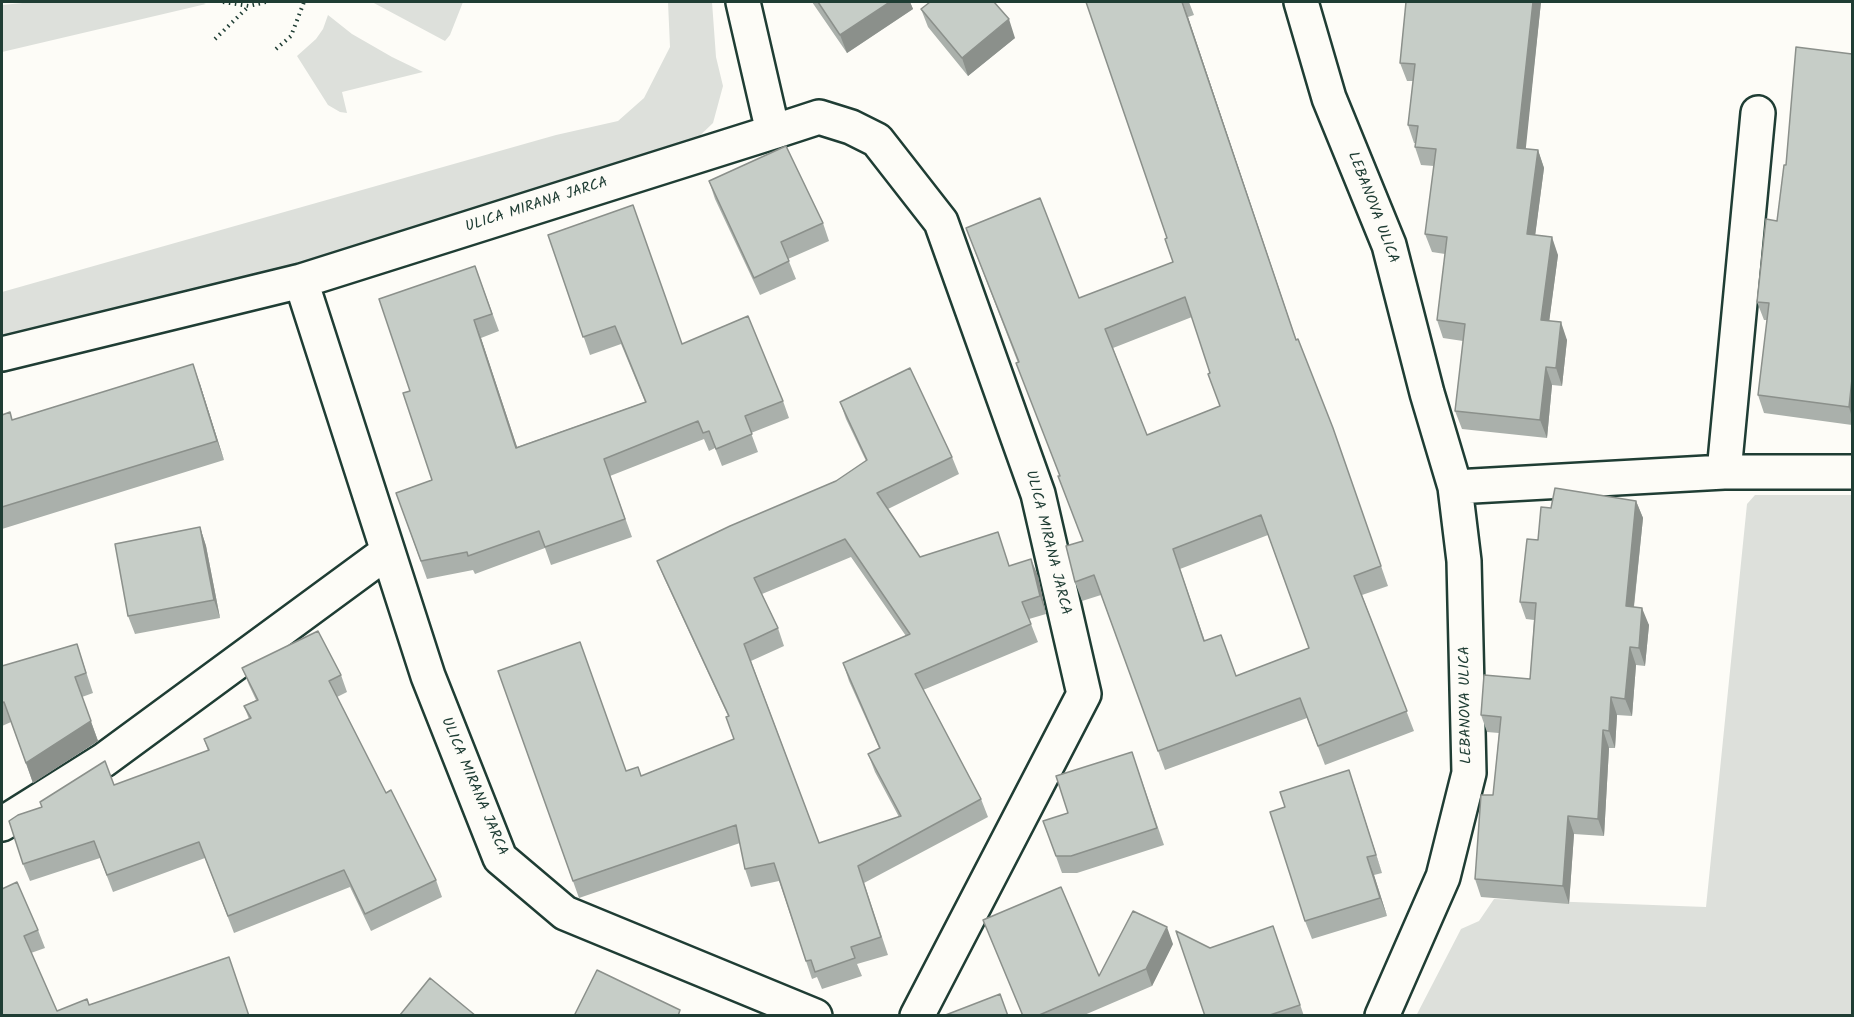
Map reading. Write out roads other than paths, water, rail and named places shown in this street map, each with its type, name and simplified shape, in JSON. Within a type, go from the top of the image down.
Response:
[{"type":"street","points":[[743,2],[773,132]]},
{"type":"street","name":"LEBANOVA ULICA","points":[[1301,2],[1329,98],[1389,245],[1427,393],[1455,487],[1464,561],[1469,773],[1443,877],[1382,1016]]},
{"type":"street","points":[[1724,472],[1758,113]]},
{"type":"street","name":"ULICA MIRANA JARCA","points":[[2,354],[301,281],[819,117],[851,127],[877,141],[941,222],[1038,494],[1084,694],[916,1016]]},
{"type":"street","name":"ULICA MIRANA JARCA","points":[[301,281],[428,676],[501,858],[565,913],[814,1016]]},
{"type":"street","points":[[1455,487],[1724,472],[1852,472]]},
{"type":"street","points":[[2,824],[104,760],[387,552]]}]
